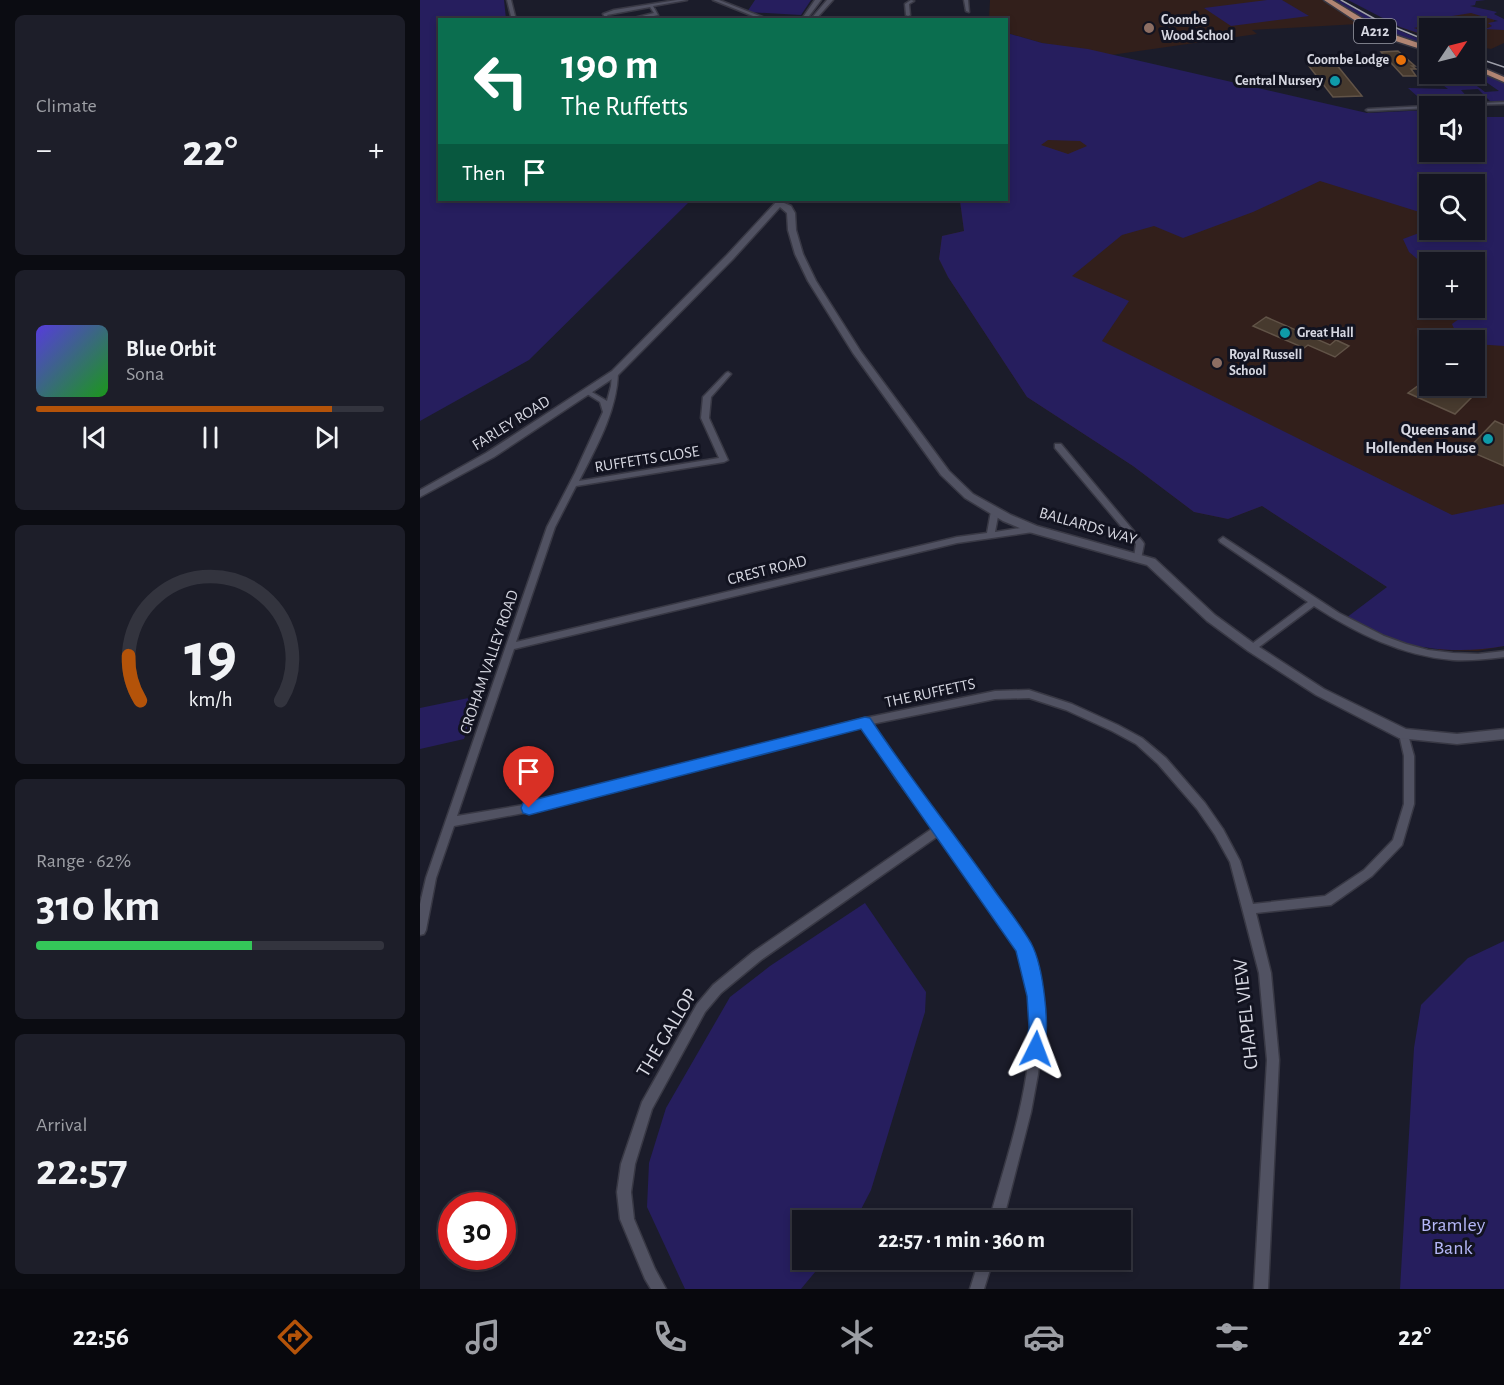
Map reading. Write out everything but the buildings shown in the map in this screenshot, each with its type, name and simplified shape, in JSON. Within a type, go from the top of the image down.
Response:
[{"type":"main road","name":"A212","points":[[1327,0],[1380,33],[1419,46]]},
{"type":"main road","points":[[1485,71],[1504,80]]},
{"type":"street","points":[[510,0],[514,18]]},
{"type":"street","points":[[608,18],[605,14],[614,11],[652,7],[685,0]]},
{"type":"street","points":[[715,0],[763,18]]},
{"type":"street","points":[[804,18],[818,0]]},
{"type":"street","points":[[814,18],[830,0]]},
{"type":"street","points":[[908,15],[907,4],[910,0],[917,0]]},
{"type":"street","points":[[966,0],[968,11]]},
{"type":"street","points":[[638,18],[657,14],[652,7]]},
{"type":"street","points":[[1485,104],[1504,103]]},
{"type":"street","points":[[1368,110],[1419,108]]},
{"type":"street","points":[[615,373],[730,257],[781,201]]},
{"type":"street","name":"BALLARDS WAY","points":[[781,201],[791,213],[792,230],[799,254],[812,280],[896,409],[945,473],[969,496],[1033,529],[1151,562],[1211,618],[1252,648],[1320,692],[1404,734],[1457,739],[1504,734]]},
{"type":"street","name":"FARLEY ROAD","points":[[420,494],[490,455],[615,373]]},
{"type":"street","name":"CROHAM VALLEY ROAD","points":[[420,930],[431,878],[551,527],[575,484],[606,411],[615,386],[615,373]]},
{"type":"street","name":"RUFFETTS CLOSE","points":[[575,484],[724,460],[705,418],[707,397],[728,374]]},
{"type":"street","points":[[588,392],[603,400],[606,411]]},
{"type":"street","points":[[1058,446],[1140,544],[1138,557]]},
{"type":"street","points":[[991,533],[995,511]]},
{"type":"street","name":"CREST ROAD","points":[[510,647],[991,533],[1033,529]]},
{"type":"street","points":[[1223,540],[1342,621],[1389,644],[1440,655],[1482,658],[1504,654]]},
{"type":"street","points":[[1252,648],[1314,602]]},
{"type":"street","name":"THE RUFFETTS","points":[[452,822],[529,808],[865,722],[1012,693],[1029,694],[1050,699],[1115,728],[1139,741],[1162,760],[1201,806],[1235,861],[1249,909]]},
{"type":"street","points":[[865,722],[899,774],[1024,948],[1036,996],[1038,1027],[1033,1071],[999,1210]]},
{"type":"street","points":[[1249,909],[1327,901],[1368,873],[1398,842],[1409,804],[1409,756],[1404,734]]},
{"type":"street","name":"THE GALLOP","points":[[659,1289],[650,1274],[627,1219],[625,1183],[636,1131],[646,1106],[696,1017],[717,989],[757,956],[940,829]]},
{"type":"street","name":"CHAPEL VIEW","points":[[1249,909],[1265,973],[1273,1060],[1262,1289]]},
{"type":"street","points":[[977,1289],[983,1270]]},
{"type":"shaded area","name":"Coombe Wood School","points":[[990,0],[1323,0],[1358,24],[1252,30],[1257,34],[1111,55],[1042,43],[1008,33],[1008,18],[989,18]]},
{"type":"shaded area","points":[[1477,10],[1497,16],[1491,26],[1504,29],[1504,43],[1491,49],[1485,48],[1485,18],[1441,18]]},
{"type":"shaded area","points":[[1419,23],[1419,34],[1400,27]]},
{"type":"shaded area","name":"Royal Russell School","points":[[1008,40],[1419,185],[1419,240],[1485,240],[1485,219],[1504,201],[1504,646],[1478,651],[1439,650],[1387,587],[1262,506],[1228,519],[1194,512],[1133,466],[1027,397],[948,277],[939,259],[942,236],[964,231],[960,201],[1008,201]]},
{"type":"green space","points":[[420,0],[504,0],[506,18],[438,18],[438,201],[690,201],[529,360],[420,421]]},
{"type":"green space","points":[[755,0],[811,0],[801,15],[747,12]]},
{"type":"green space","points":[[1282,0],[1309,16],[1231,26],[1204,8]]},
{"type":"green space","points":[[1330,0],[1339,0],[1379,22],[1419,39],[1419,44],[1373,27]]},
{"type":"green space","points":[[1348,0],[1486,0],[1476,1],[1475,5],[1470,6],[1497,12],[1494,14],[1504,19],[1504,30],[1485,29],[1492,26],[1488,23],[1498,21],[1471,13],[1445,18],[1419,18],[1419,27],[1414,28],[1419,30],[1419,33],[1400,27]]},
{"type":"green space","points":[[1008,33],[1042,43],[1088,49],[1367,113],[1419,110],[1419,162],[1485,162],[1485,117],[1504,117],[1504,346],[1485,345],[1485,330],[1455,330],[1452,324],[1460,318],[1485,318],[1485,252],[1419,252],[1419,260],[1409,252],[1403,239],[1419,233],[1419,240],[1485,240],[1485,174],[1419,174],[1419,212],[1320,181],[1253,212],[1183,238],[1154,226],[1122,235],[1072,276],[1129,301],[1102,341],[1452,515],[1504,504],[1504,646],[1462,650],[1420,647],[1387,638],[1346,618],[1387,587],[1262,506],[1228,519],[1194,512],[1133,466],[1027,397],[948,277],[939,259],[942,236],[964,231],[960,201],[1008,201]],"holes":[[[1048,140],[1080,141],[1087,146],[1068,154],[1041,145]]]},
{"type":"green space","points":[[1485,74],[1504,83],[1504,101],[1490,101],[1478,89],[1461,90],[1466,96],[1419,98],[1408,88],[1448,89],[1442,84],[1473,84],[1485,92],[1499,91],[1486,82]]},
{"type":"green space","points":[[478,696],[464,739],[420,749],[420,708]]},
{"type":"green space","points":[[865,903],[926,992],[925,1012],[871,1190],[861,1210],[792,1210],[792,1270],[817,1270],[801,1289],[685,1289],[647,1207],[649,1163],[666,1108],[730,997],[770,966]]},
{"type":"green space","name":"Bramley Bank","points":[[1504,941],[1504,1289],[1400,1289],[1414,1048],[1421,1005],[1468,958]]},
{"type":"tram line","points":[[1341,0],[1375,19],[1419,37]]},
{"type":"tram line","points":[[1485,61],[1504,67]]},
{"type":"place","name":"Coombe Wood School","points":[[1149,28]]},
{"type":"place","name":"Coombe Lodge","points":[[1401,60]]},
{"type":"place","name":"Central Nursery","points":[[1335,81]]},
{"type":"place","name":"Great Hall","points":[[1285,333]]},
{"type":"place","name":"Royal Russell School","points":[[1217,363]]},
{"type":"place","name":"Queens and Hollenden House","points":[[1488,439]]},
{"type":"route","points":[[529,808],[865,722],[899,774],[1024,948],[1032,972],[1036,996],[1038,1027],[1036,1049]]}]
